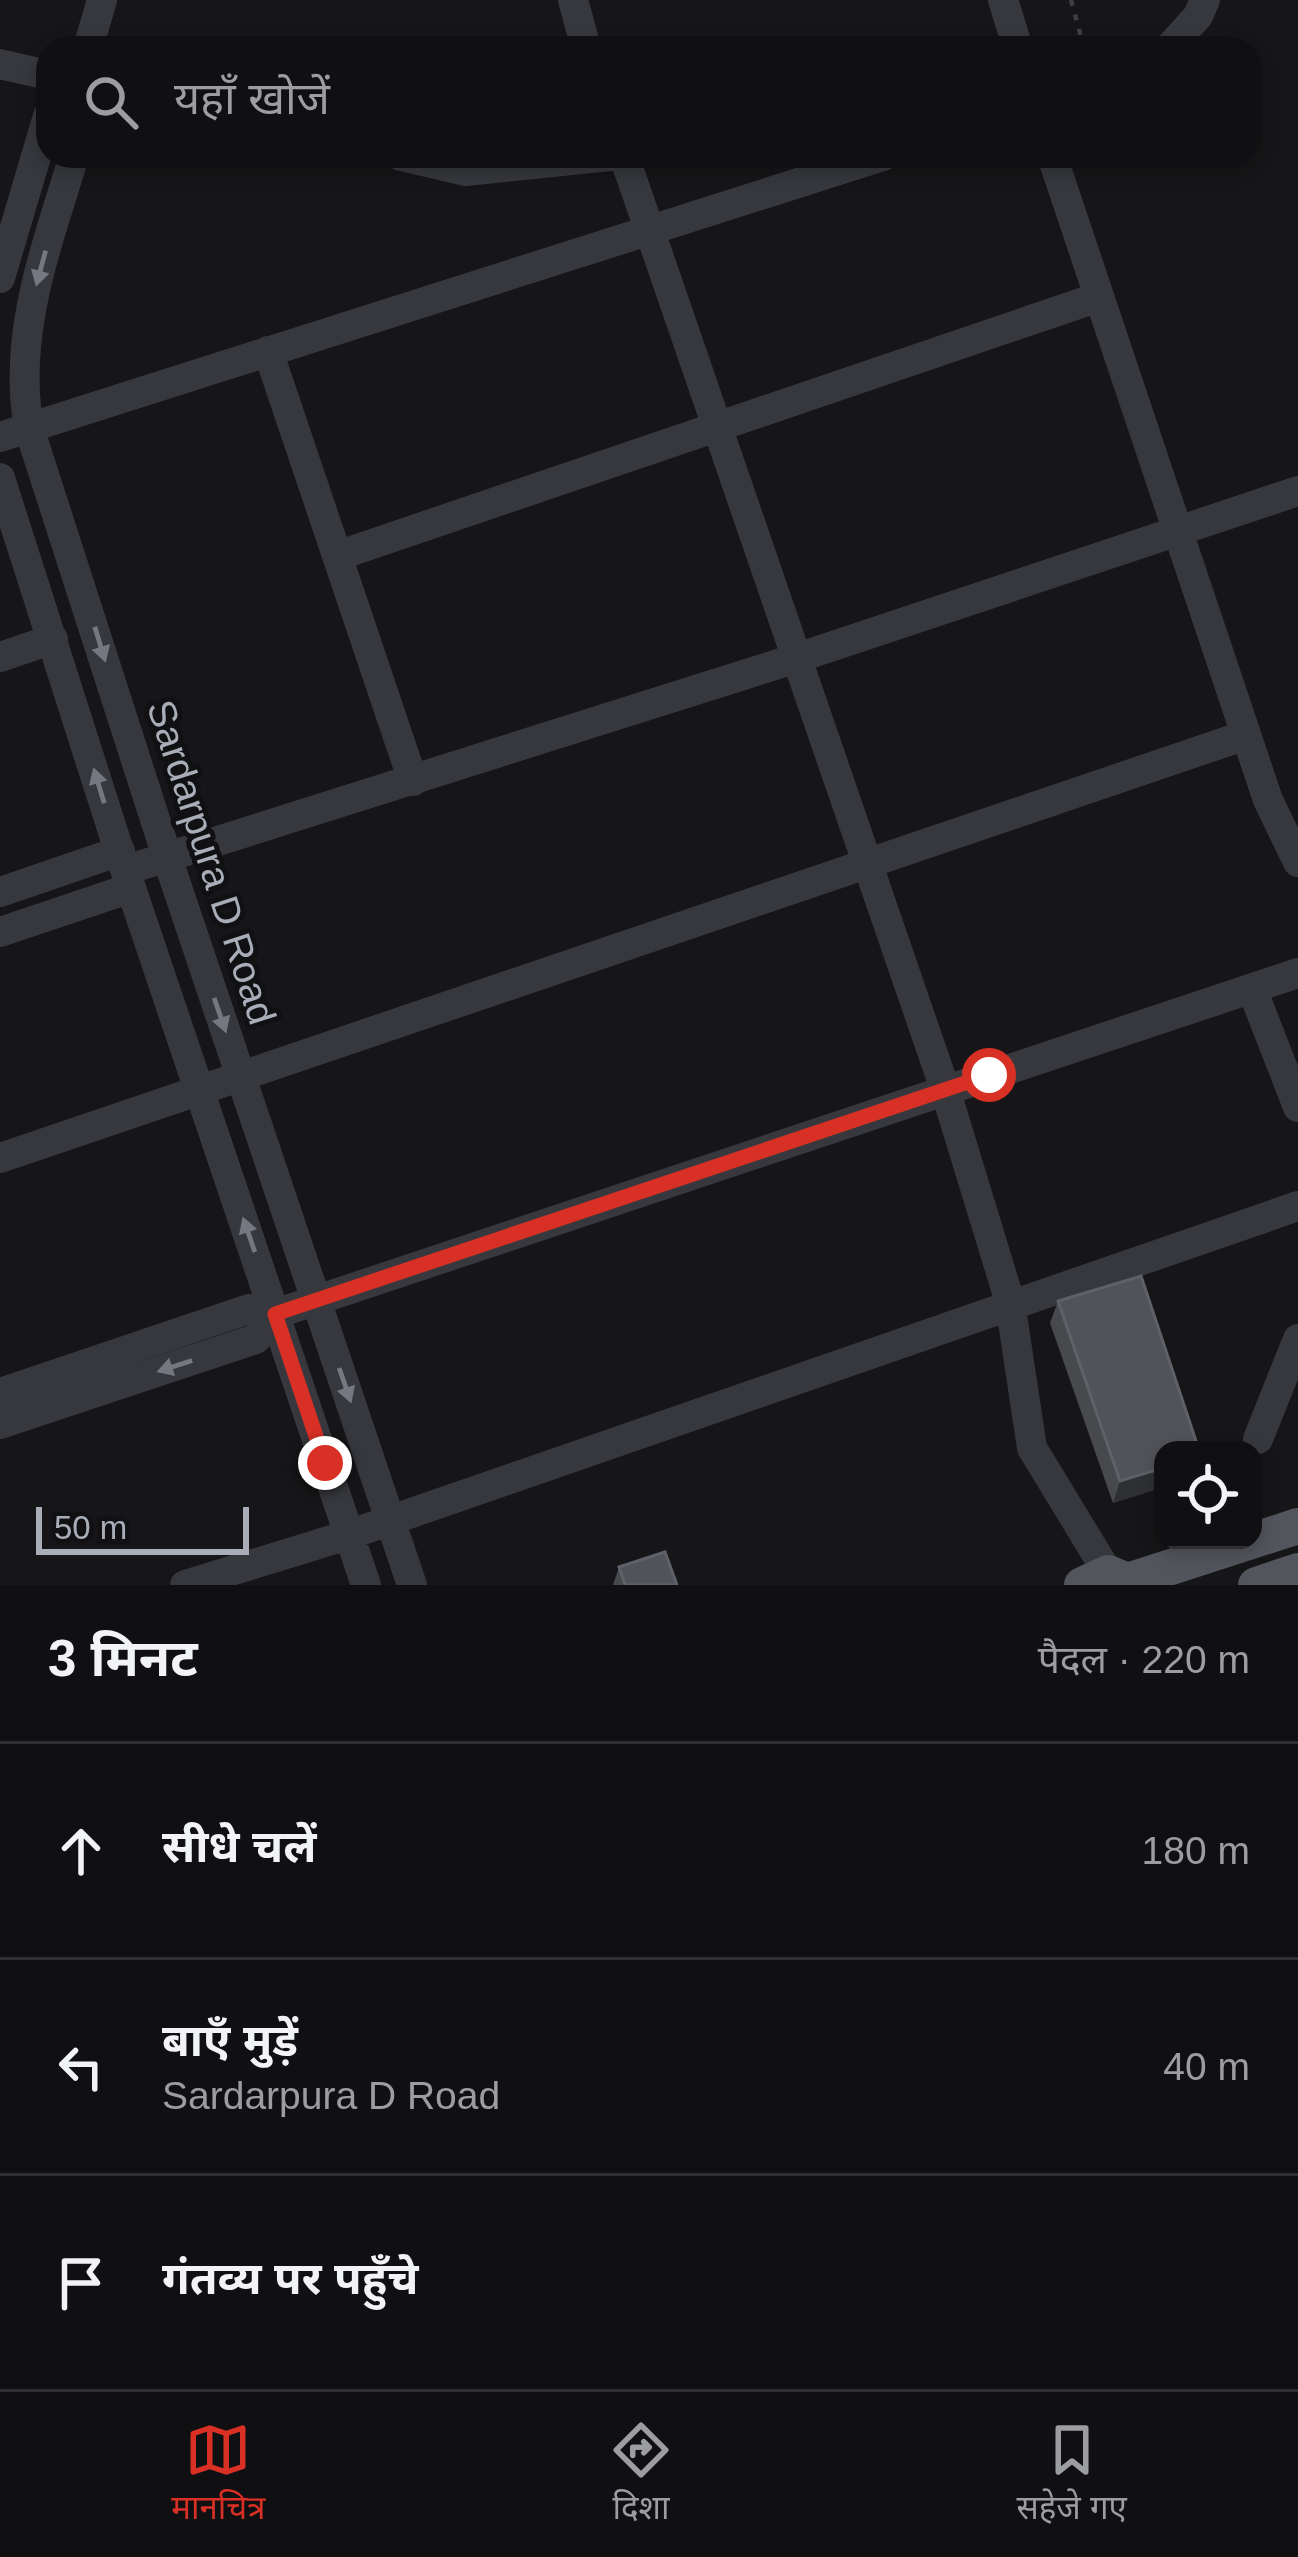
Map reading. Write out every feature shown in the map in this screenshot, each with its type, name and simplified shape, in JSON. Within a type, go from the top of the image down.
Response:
[{"type":"main road","points":[[1114,1580],[1298,1526]]},
{"type":"street","points":[[92,36],[102,0]]},
{"type":"street","points":[[573,0],[583,36]]},
{"type":"street","points":[[1004,0],[1014,36]]},
{"type":"street","points":[[1180,36],[1198,16],[1204,0]]},
{"type":"street","points":[[0,64],[36,72]]},
{"type":"street","points":[[0,273],[36,155]]},
{"type":"street","name":"Sardarpura D Road","points":[[71,168],[25,332],[23,394],[15,433],[167,857],[412,1585]]},
{"type":"street","points":[[453,168],[495,168]]},
{"type":"street","points":[[628,168],[945,1089],[1010,1302],[1032,1448],[1114,1580]]},
{"type":"street","points":[[15,433],[845,168]]},
{"type":"street","points":[[1056,168],[1268,800],[1298,862]]},
{"type":"street","points":[[337,556],[714,423],[1099,297]]},
{"type":"street","points":[[268,351],[413,781]]},
{"type":"street","points":[[0,478],[125,870],[366,1585]]},
{"type":"street","points":[[0,892],[125,870],[797,658],[1298,491]]},
{"type":"street","points":[[0,657],[53,639]]},
{"type":"street","points":[[0,1158],[1246,735]]},
{"type":"street","points":[[0,932],[125,870]]},
{"type":"street","points":[[0,1394],[249,1310],[275,1314],[1298,973]]},
{"type":"street","points":[[1252,989],[1298,1107]]},
{"type":"street","points":[[185,1585],[348,1535],[1298,1206]]},
{"type":"street","points":[[0,1424],[256,1339],[275,1314]]},
{"type":"street","points":[[1258,1439],[1298,1339]]},
{"type":"path","points":[[1071,0],[1081,36]]},
{"type":"building","points":[[1141,1276],[1196,1441],[1154,1441],[1154,1471],[1120,1481],[1058,1301]]},
{"type":"building","points":[[665,1552],[677,1585],[625,1585],[619,1567]]},
{"type":"route","points":[[325,1463],[275,1314],[989,1075]]}]
